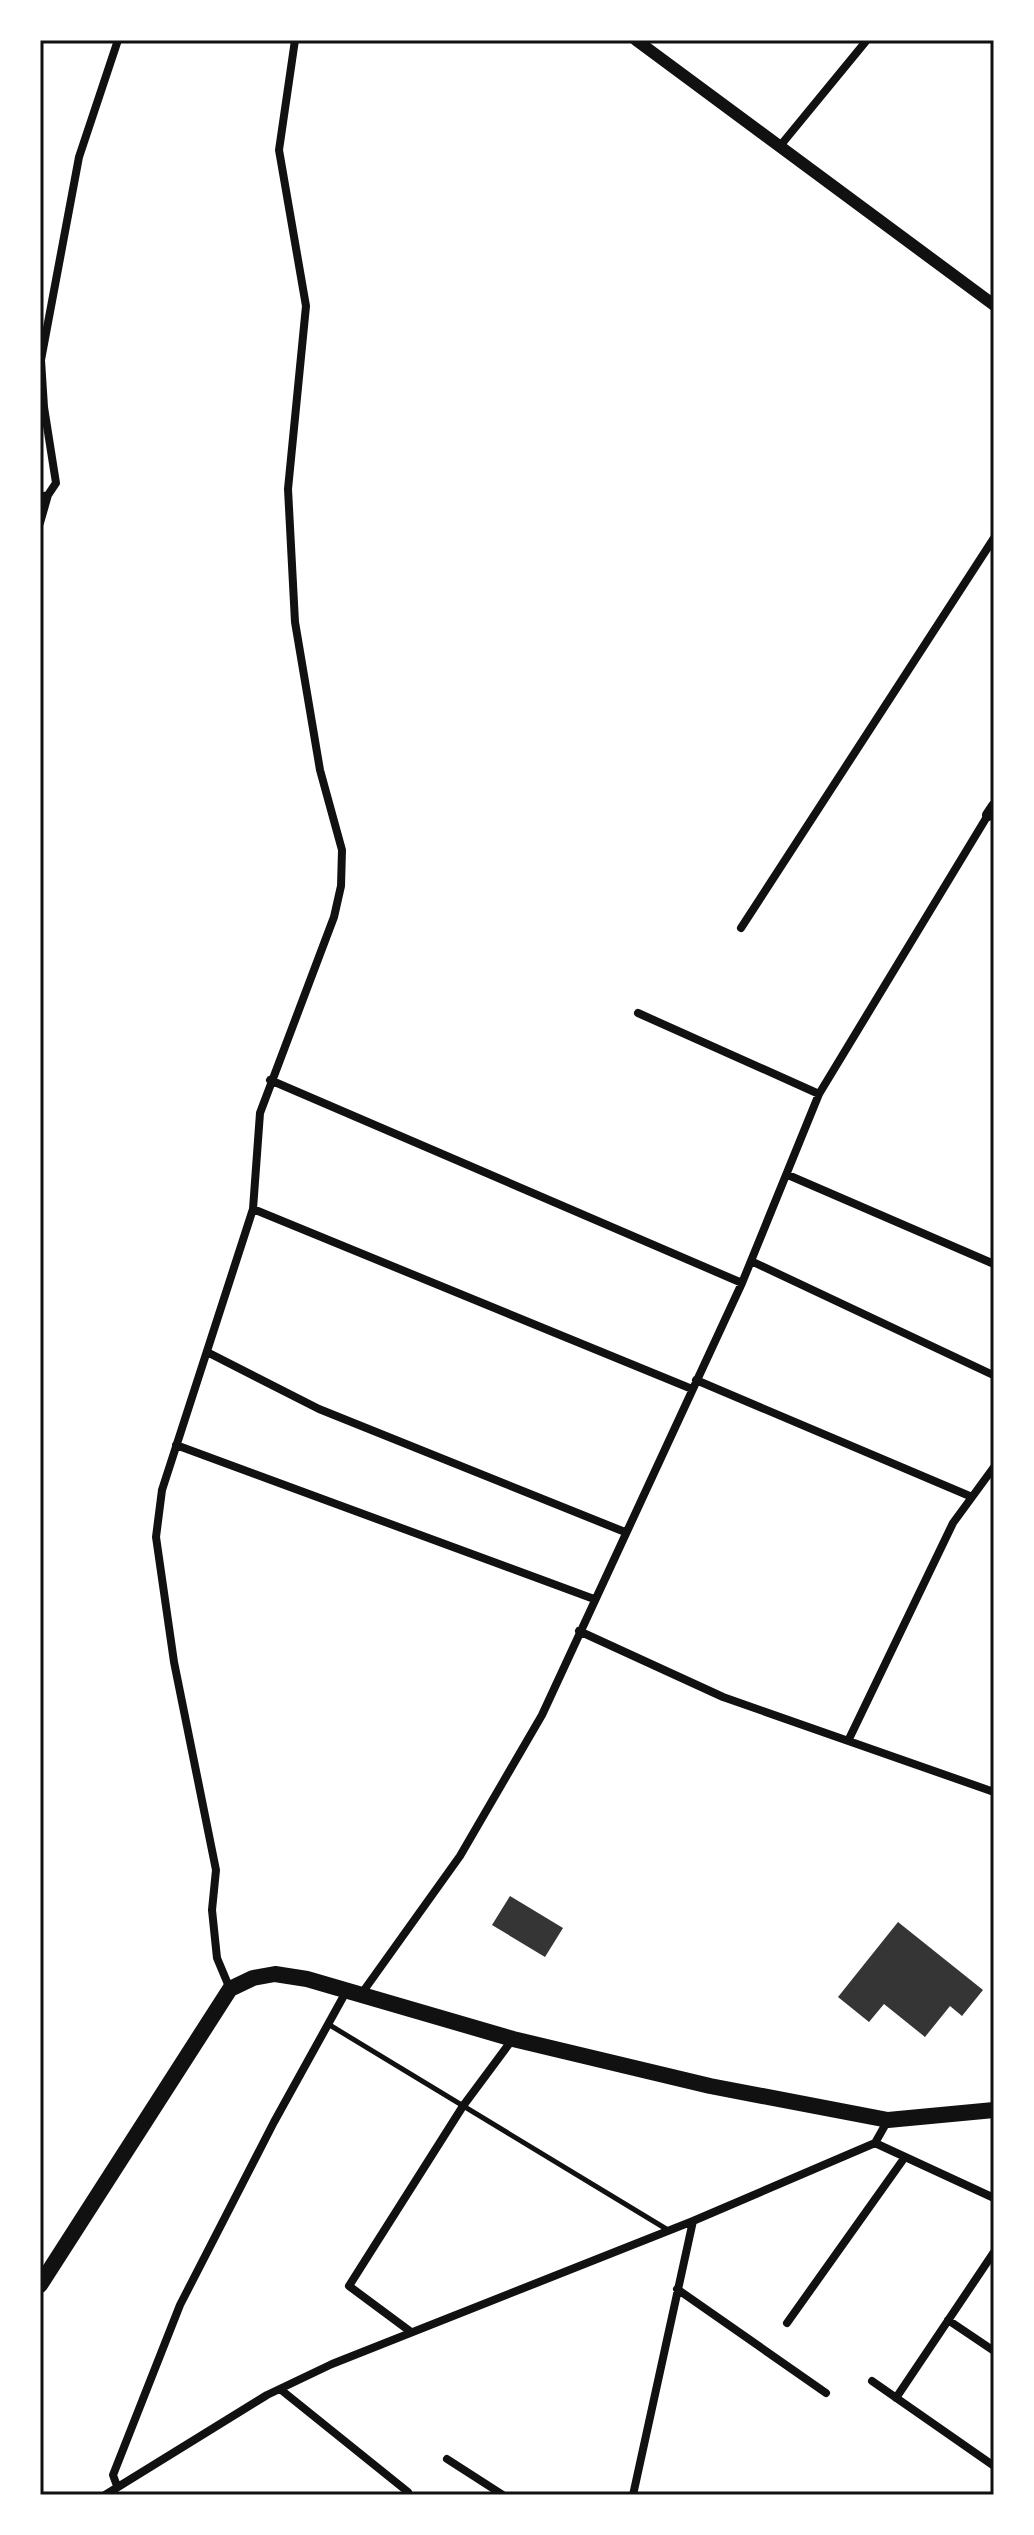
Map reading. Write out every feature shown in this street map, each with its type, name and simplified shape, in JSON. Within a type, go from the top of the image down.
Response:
[{"type":"main road","points":[[40,2285],[230,1989],[253,1978],[275,1974],[355,1991],[513,2039],[710,2086],[888,2120],[994,2110]]},
{"type":"street","points":[[40,523],[44,496],[56,483],[44,407],[41,360],[79,157],[118,40]]},
{"type":"street","points":[[230,1989],[217,1958],[212,1910],[216,1870],[174,1662],[156,1537],[162,1490],[253,1209],[260,1113],[334,917],[341,886],[342,850],[320,770],[295,622],[288,489],[306,306],[279,150],[295,40]]},
{"type":"street","points":[[636,40],[994,305]]},
{"type":"street","points":[[780,146],[867,40]]},
{"type":"street","points":[[741,928],[994,538]]},
{"type":"street","points":[[117,2486],[113,2475],[180,2305],[328,2024],[460,1856],[542,1715],[742,1283],[819,1094],[991,810]]},
{"type":"street","points":[[638,1013],[819,1094]]},
{"type":"street","points":[[270,1080],[742,1283]]},
{"type":"street","points":[[788,1175],[994,1264]]},
{"type":"street","points":[[253,1209],[692,1389]]},
{"type":"street","points":[[751,1261],[991,1374]]},
{"type":"street","points":[[207,1352],[319,1409],[625,1532]]},
{"type":"street","points":[[696,1380],[972,1497]]},
{"type":"street","points":[[176,1445],[594,1599]]},
{"type":"street","points":[[849,1739],[953,1523],[994,1467]]},
{"type":"street","points":[[579,1631],[723,1697],[994,1792]]},
{"type":"street","points":[[411,2332],[349,2286],[463,2106],[513,2039]]},
{"type":"street","points":[[105,2495],[280,2389],[411,2332],[693,2221],[875,2143],[888,2120]]},
{"type":"street","points":[[875,2143],[994,2198]]},
{"type":"street","points":[[787,2323],[905,2157]]},
{"type":"street","points":[[633,2495],[693,2221]]},
{"type":"street","points":[[896,2398],[994,2252]]},
{"type":"street","points":[[677,2289],[826,2393]]},
{"type":"street","points":[[948,2320],[994,2351]]},
{"type":"street","points":[[872,2381],[994,2466]]},
{"type":"street","points":[[280,2389],[408,2492]]},
{"type":"street","points":[[447,2459],[503,2495]]},
{"type":"lane","points":[[328,2024],[669,2230]]},
{"type":"building","points":[[510,1896],[563,1928],[545,1957],[492,1925]]},
{"type":"building","points":[[898,1922],[983,1990],[962,2016],[950,2006],[925,2037],[884,2004],[869,2022],[838,1997]]}]
